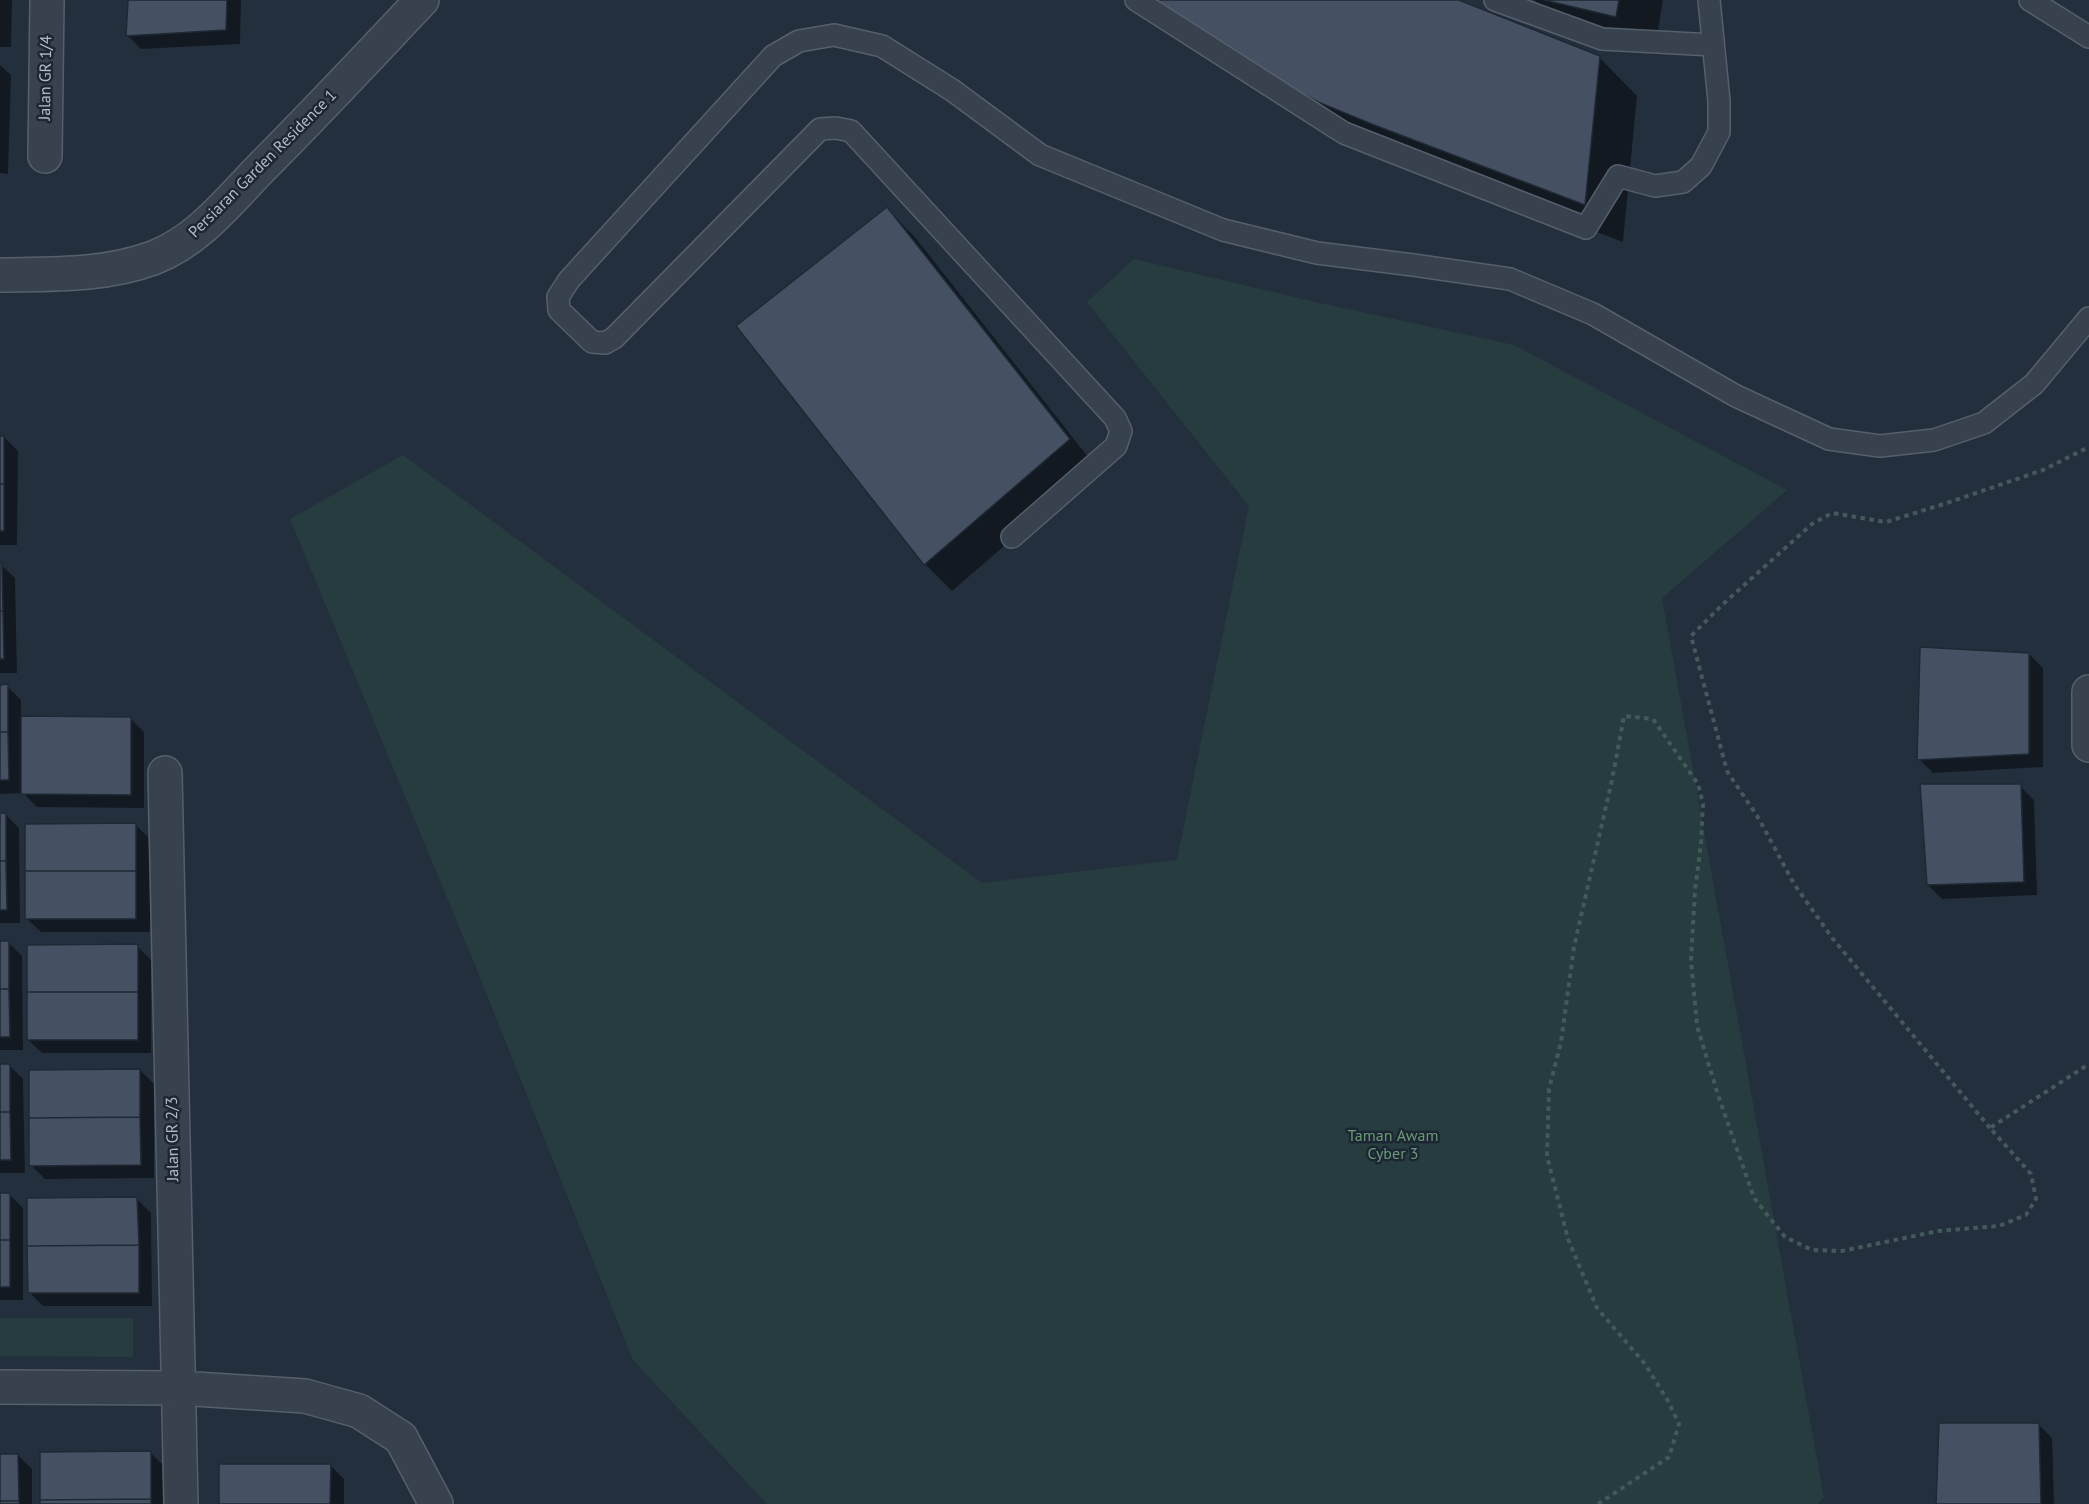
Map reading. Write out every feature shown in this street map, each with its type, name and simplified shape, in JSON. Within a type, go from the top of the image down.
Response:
[{"type":"street","name":"Jalan GR 1/4","points":[[45,156],[47,0]]},
{"type":"street","name":"Persiaran Garden Residence 1","points":[[0,274],[78,274],[126,267],[156,257],[181,244],[202,228],[297,132],[422,0]]},
{"type":"street","points":[[2089,692],[2089,745]]},
{"type":"street","name":"Jalan GR 2/3","points":[[165,773],[181,1504]]},
{"type":"street","points":[[0,1387],[179,1388],[305,1396],[359,1411],[401,1438],[436,1504]]},
{"type":"lane","points":[[1136,0],[1344,133],[1586,228],[1618,176],[1655,186],[1683,182],[1701,166],[1719,132],[1719,101],[1709,0]]},
{"type":"lane","points":[[2030,0],[2089,37]]},
{"type":"lane","points":[[1499,1],[1602,39],[1713,45]]},
{"type":"lane","points":[[1012,537],[1116,446],[1121,431],[1115,418],[851,131],[836,128],[820,129],[614,338],[604,343],[592,342],[559,309],[558,297],[569,280],[773,56],[799,41],[834,35],[882,46],[952,90],[1040,155],[1223,230],[1317,254],[1510,279],[1593,314],[1736,396],[1829,439],[1880,446],[1934,440],[1984,423],[2034,384],[2089,318]]},
{"type":"path","points":[[1598,1504],[1669,1456],[1679,1424],[1645,1364],[1597,1308],[1568,1239],[1547,1156],[1549,1089],[1561,1042],[1574,947],[1624,716],[1653,719],[1698,784],[1703,804],[1691,960],[1697,1026],[1754,1198],[1785,1237],[1812,1250],[1842,1251],[1938,1231],[1999,1226],[2026,1215],[2036,1199],[2031,1174],[1833,939],[1794,884],[1759,819],[1727,771],[1691,636],[1812,524],[1832,513],[1886,522],[2043,470],[2089,447]]},
{"type":"path","points":[[1990,1128],[2089,1064]]},
{"type":"green space","name":"Taman Awam Cyber 3","points":[[1134,259],[1315,302],[1514,345],[1787,490],[1662,598],[1824,1498],[1817,1504],[767,1504],[633,1360],[475,965],[290,519],[403,455],[982,883],[1177,860],[1249,506],[1087,302]]},
{"type":"green space","points":[[0,1318],[133,1318],[133,1357],[0,1356]]},
{"type":"building","points":[[128,0],[227,0],[226,30],[126,36]]},
{"type":"building","points":[[1142,0],[1459,0],[1600,56],[1585,205],[1318,102],[1154,12]]},
{"type":"building","points":[[1544,0],[1619,0],[1616,17]]},
{"type":"building","points":[[887,207],[1070,439],[924,565],[736,326]]},
{"type":"building","points":[[0,436],[4,436],[4,484],[0,484]]},
{"type":"building","points":[[0,484],[4,484],[4,531],[0,531]]},
{"type":"building","points":[[0,562],[2,562],[3,611],[0,611]]},
{"type":"building","points":[[0,611],[3,611],[4,659],[0,659]]},
{"type":"building","points":[[1920,647],[2029,653],[2029,754],[1917,760]]},
{"type":"building","points":[[8,684],[8,732],[0,732],[0,685]]},
{"type":"building","points":[[21,716],[131,717],[131,795],[21,794]]},
{"type":"building","points":[[0,732],[8,732],[9,780],[0,780]]},
{"type":"building","points":[[1920,784],[2021,784],[2024,882],[1927,885]]},
{"type":"building","points":[[0,813],[6,813],[6,861],[0,861]]},
{"type":"building","points":[[136,823],[136,871],[25,871],[25,824]]},
{"type":"building","points":[[0,861],[6,861],[7,910],[0,910]]},
{"type":"building","points":[[25,871],[136,871],[136,919],[25,919]]},
{"type":"building","points":[[0,941],[9,941],[9,989],[0,989]]},
{"type":"building","points":[[138,944],[138,992],[27,992],[27,945]]},
{"type":"building","points":[[0,989],[9,989],[10,1037],[0,1037]]},
{"type":"building","points":[[27,992],[138,992],[138,1040],[27,1040]]},
{"type":"building","points":[[0,1064],[10,1064],[10,1112],[0,1112]]},
{"type":"building","points":[[140,1069],[140,1117],[29,1118],[29,1070]]},
{"type":"building","points":[[0,1112],[10,1112],[11,1160],[0,1160]]},
{"type":"building","points":[[140,1117],[141,1165],[29,1166],[29,1118]]},
{"type":"building","points":[[0,1193],[10,1193],[10,1240],[0,1240]]},
{"type":"building","points":[[137,1197],[139,1245],[27,1246],[27,1198]]},
{"type":"building","points":[[0,1240],[10,1240],[10,1287],[0,1287]]},
{"type":"building","points":[[139,1245],[139,1293],[28,1293],[27,1246]]},
{"type":"building","points":[[1939,1423],[2039,1423],[2041,1504],[1936,1504]]},
{"type":"building","points":[[151,1451],[151,1499],[40,1500],[40,1452]]},
{"type":"building","points":[[0,1454],[18,1454],[19,1501],[0,1501]]},
{"type":"building","points":[[219,1464],[331,1464],[330,1504],[219,1504]]},
{"type":"building","points":[[151,1499],[151,1504],[40,1504],[40,1500]]},
{"type":"building","points":[[0,1501],[19,1501],[19,1504],[0,1504]]}]
